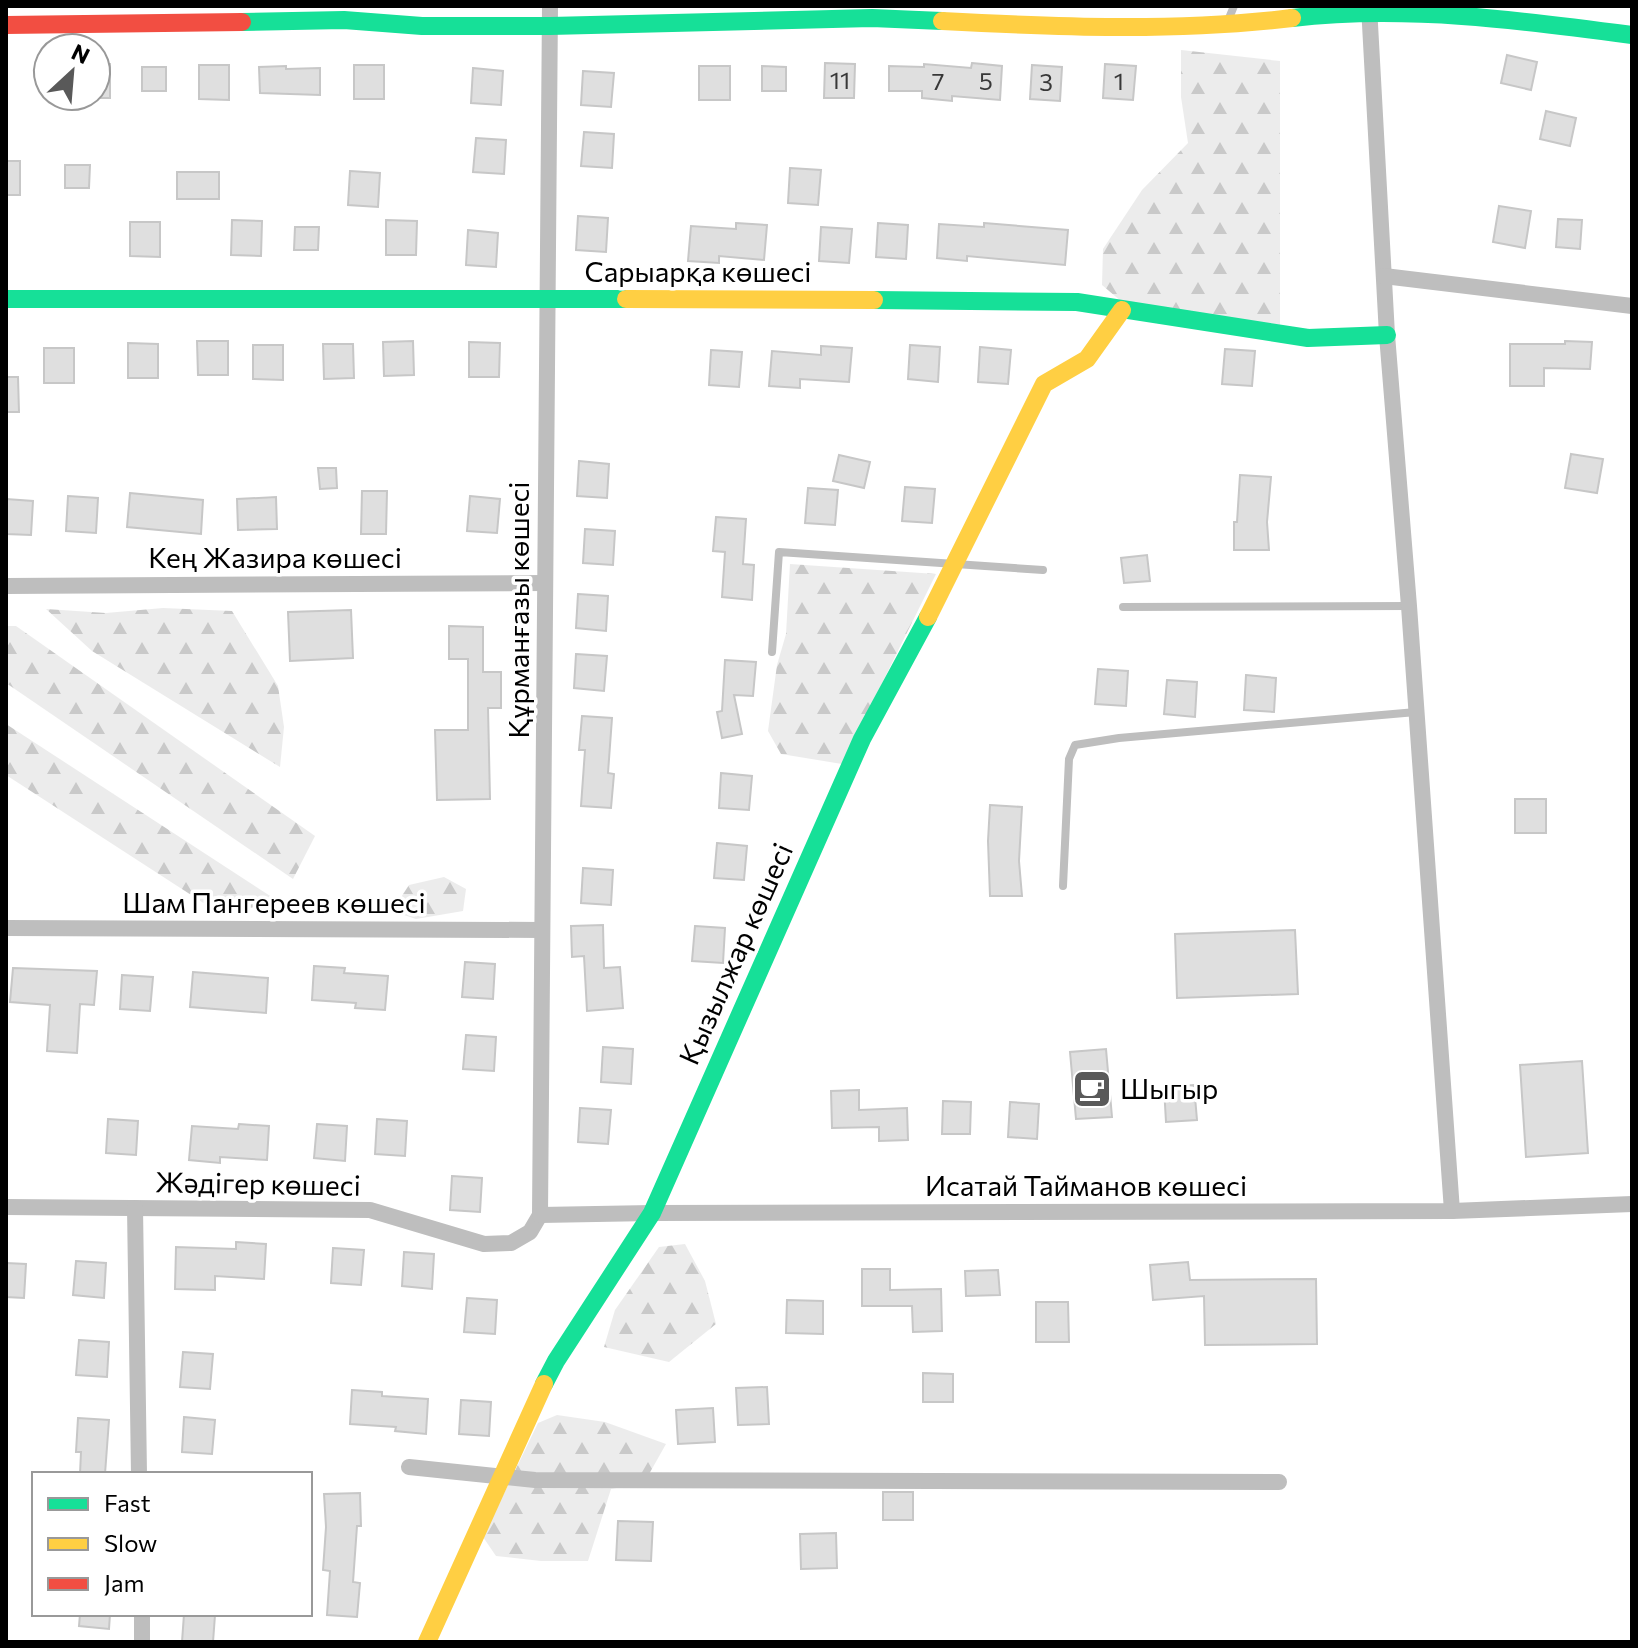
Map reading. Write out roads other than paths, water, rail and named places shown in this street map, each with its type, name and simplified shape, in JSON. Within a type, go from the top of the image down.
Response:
[{"type":"street","name":"Құрманғазы көшесі","points":[[540,1215],[550,6]]},
{"type":"street","points":[[6,25],[344,20],[422,26],[550,26],[872,18],[1075,28],[1227,24],[1369,9],[1535,22],[1632,35]]},
{"type":"street","points":[[1369,9],[1387,335],[1452,1211]]},
{"type":"street","points":[[1384,276],[1632,306]]},
{"type":"street","name":"Сарыарқа көшесі","points":[[6,299],[547,298],[1077,302],[1308,338],[1387,335]]},
{"type":"street","name":"Қызылжар көшесі","points":[[427,1642],[556,1361],[652,1213],[862,739],[956,564],[1044,384],[1087,359],[1122,310]]},
{"type":"street","name":"Кең Жазира көшесі","points":[[6,586],[545,583]]},
{"type":"street","name":"Шам Пангереев көшесі","points":[[6,928],[542,930]]},
{"type":"street","name":"Исатай Тайманов көшесі","points":[[540,1215],[1452,1211],[1632,1204]]},
{"type":"street","name":"Жәдігер көшесі","points":[[6,1207],[370,1210],[484,1244],[511,1243],[530,1232],[540,1215]]},
{"type":"street","points":[[135,1208],[139,1472]]},
{"type":"street","points":[[409,1467],[535,1480],[1279,1482]]},
{"type":"street","points":[[142,1616],[142,1642]]},
{"type":"lane","points":[[1227,24],[1234,6]]},
{"type":"lane","points":[[772,652],[779,552],[1043,570]]},
{"type":"lane","points":[[1123,607],[1409,606]]},
{"type":"lane","points":[[1063,886],[1069,759],[1075,745],[1119,738],[1417,712]]},
{"type":"place","name":"Шыгыр","points":[[1092,1089]]}]
